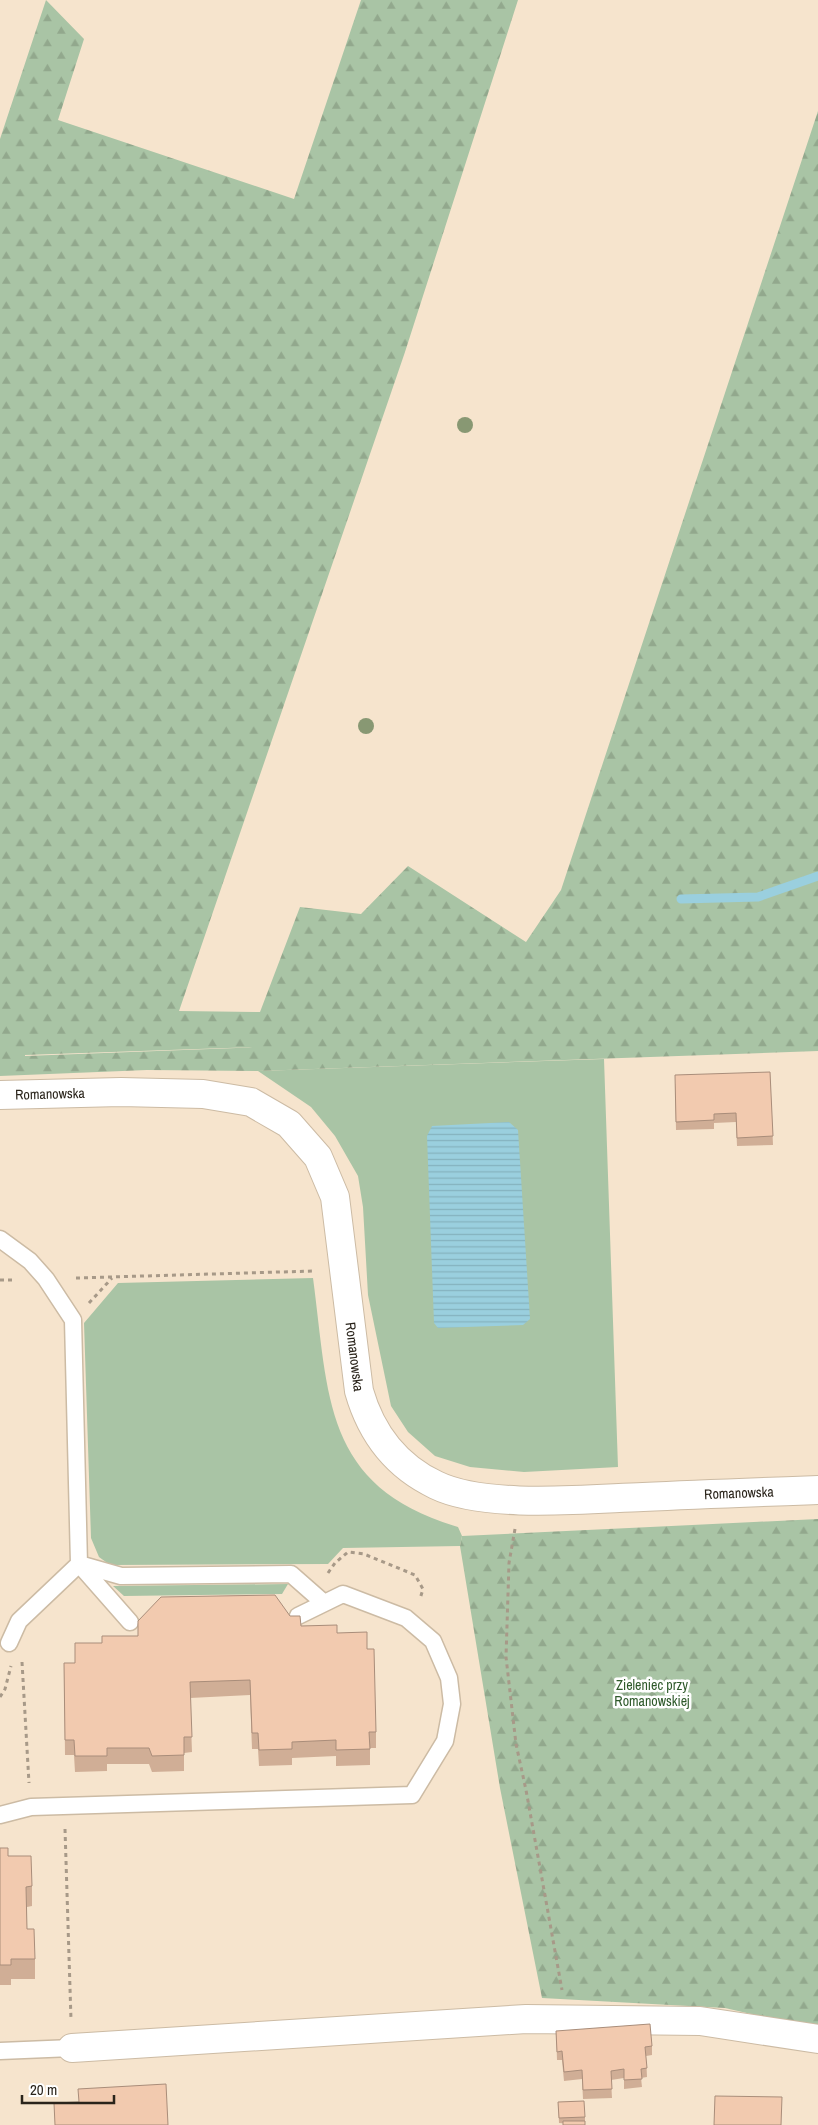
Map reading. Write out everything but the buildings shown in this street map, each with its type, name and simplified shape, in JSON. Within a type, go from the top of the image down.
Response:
[{"type":"street","name":"Romanowska","points":[[0,1095],[121,1092],[203,1094],[251,1102],[289,1124],[318,1157],[335,1196],[358,1382],[368,1417],[390,1453],[413,1472],[437,1486],[466,1494],[531,1500],[818,1490]]},
{"type":"street","points":[[72,2048],[526,2019],[700,2021],[818,2038]]},
{"type":"lane","points":[[0,1240],[30,1261],[46,1279],[73,1320],[79,1564],[130,1622]]},
{"type":"lane","points":[[79,1564],[121,1576],[291,1574],[324,1603]]},
{"type":"lane","points":[[10,1643],[19,1621],[79,1564]]},
{"type":"lane","points":[[0,1815],[31,1807],[412,1795],[445,1742],[452,1704],[449,1678],[433,1641],[406,1618],[343,1594],[298,1616]]},
{"type":"lane","points":[[0,2051],[72,2048]]},
{"type":"path","points":[[0,1280],[313,1271]]},
{"type":"path","points":[[73,1320],[112,1277]]},
{"type":"path","points":[[516,1523],[509,1563],[506,1657],[516,1744],[568,2019]]},
{"type":"path","points":[[324,1603],[328,1573],[335,1563],[348,1552],[364,1554],[415,1575],[423,1589],[420,1602],[406,1618]]},
{"type":"path","points":[[19,1621],[31,1807]]},
{"type":"path","points":[[0,1697],[5,1689],[11,1666],[10,1643]]},
{"type":"path","points":[[65,1807],[71,2010]]},
{"type":"green space","points":[[46,0],[84,39],[58,120],[294,199],[361,0],[518,0],[405,352],[179,1011],[260,1012],[300,907],[361,914],[408,866],[526,942],[561,890],[818,111],[818,1051],[258,1071],[147,1070],[0,1076],[0,139]],"holes":[[[317,1045],[25,1056],[25,1055]]]},
{"type":"green space","points":[[604,1059],[618,1467],[524,1472],[470,1467],[435,1456],[408,1432],[391,1406],[368,1295],[363,1207],[358,1176],[335,1136],[311,1107],[258,1071]]},
{"type":"green space","points":[[313,1278],[323,1362],[330,1399],[341,1432],[357,1462],[381,1488],[414,1510],[458,1527],[462,1536],[460,1546],[343,1548],[328,1564],[110,1565],[99,1557],[91,1538],[84,1323],[118,1283]]},
{"type":"green space","name":"Zieleniec przy Romanowskiej","points":[[818,1519],[818,2027],[807,2027],[725,2008],[542,1998],[500,1788],[460,1546],[462,1536]]},
{"type":"green space","points":[[288,1584],[282,1594],[124,1596],[113,1586]]},
{"type":"water","points":[[509,1122],[518,1130],[530,1319],[523,1325],[438,1328],[434,1323],[427,1136],[432,1126]]},
{"type":"waterway","points":[[681,899],[758,897],[818,876]]}]
